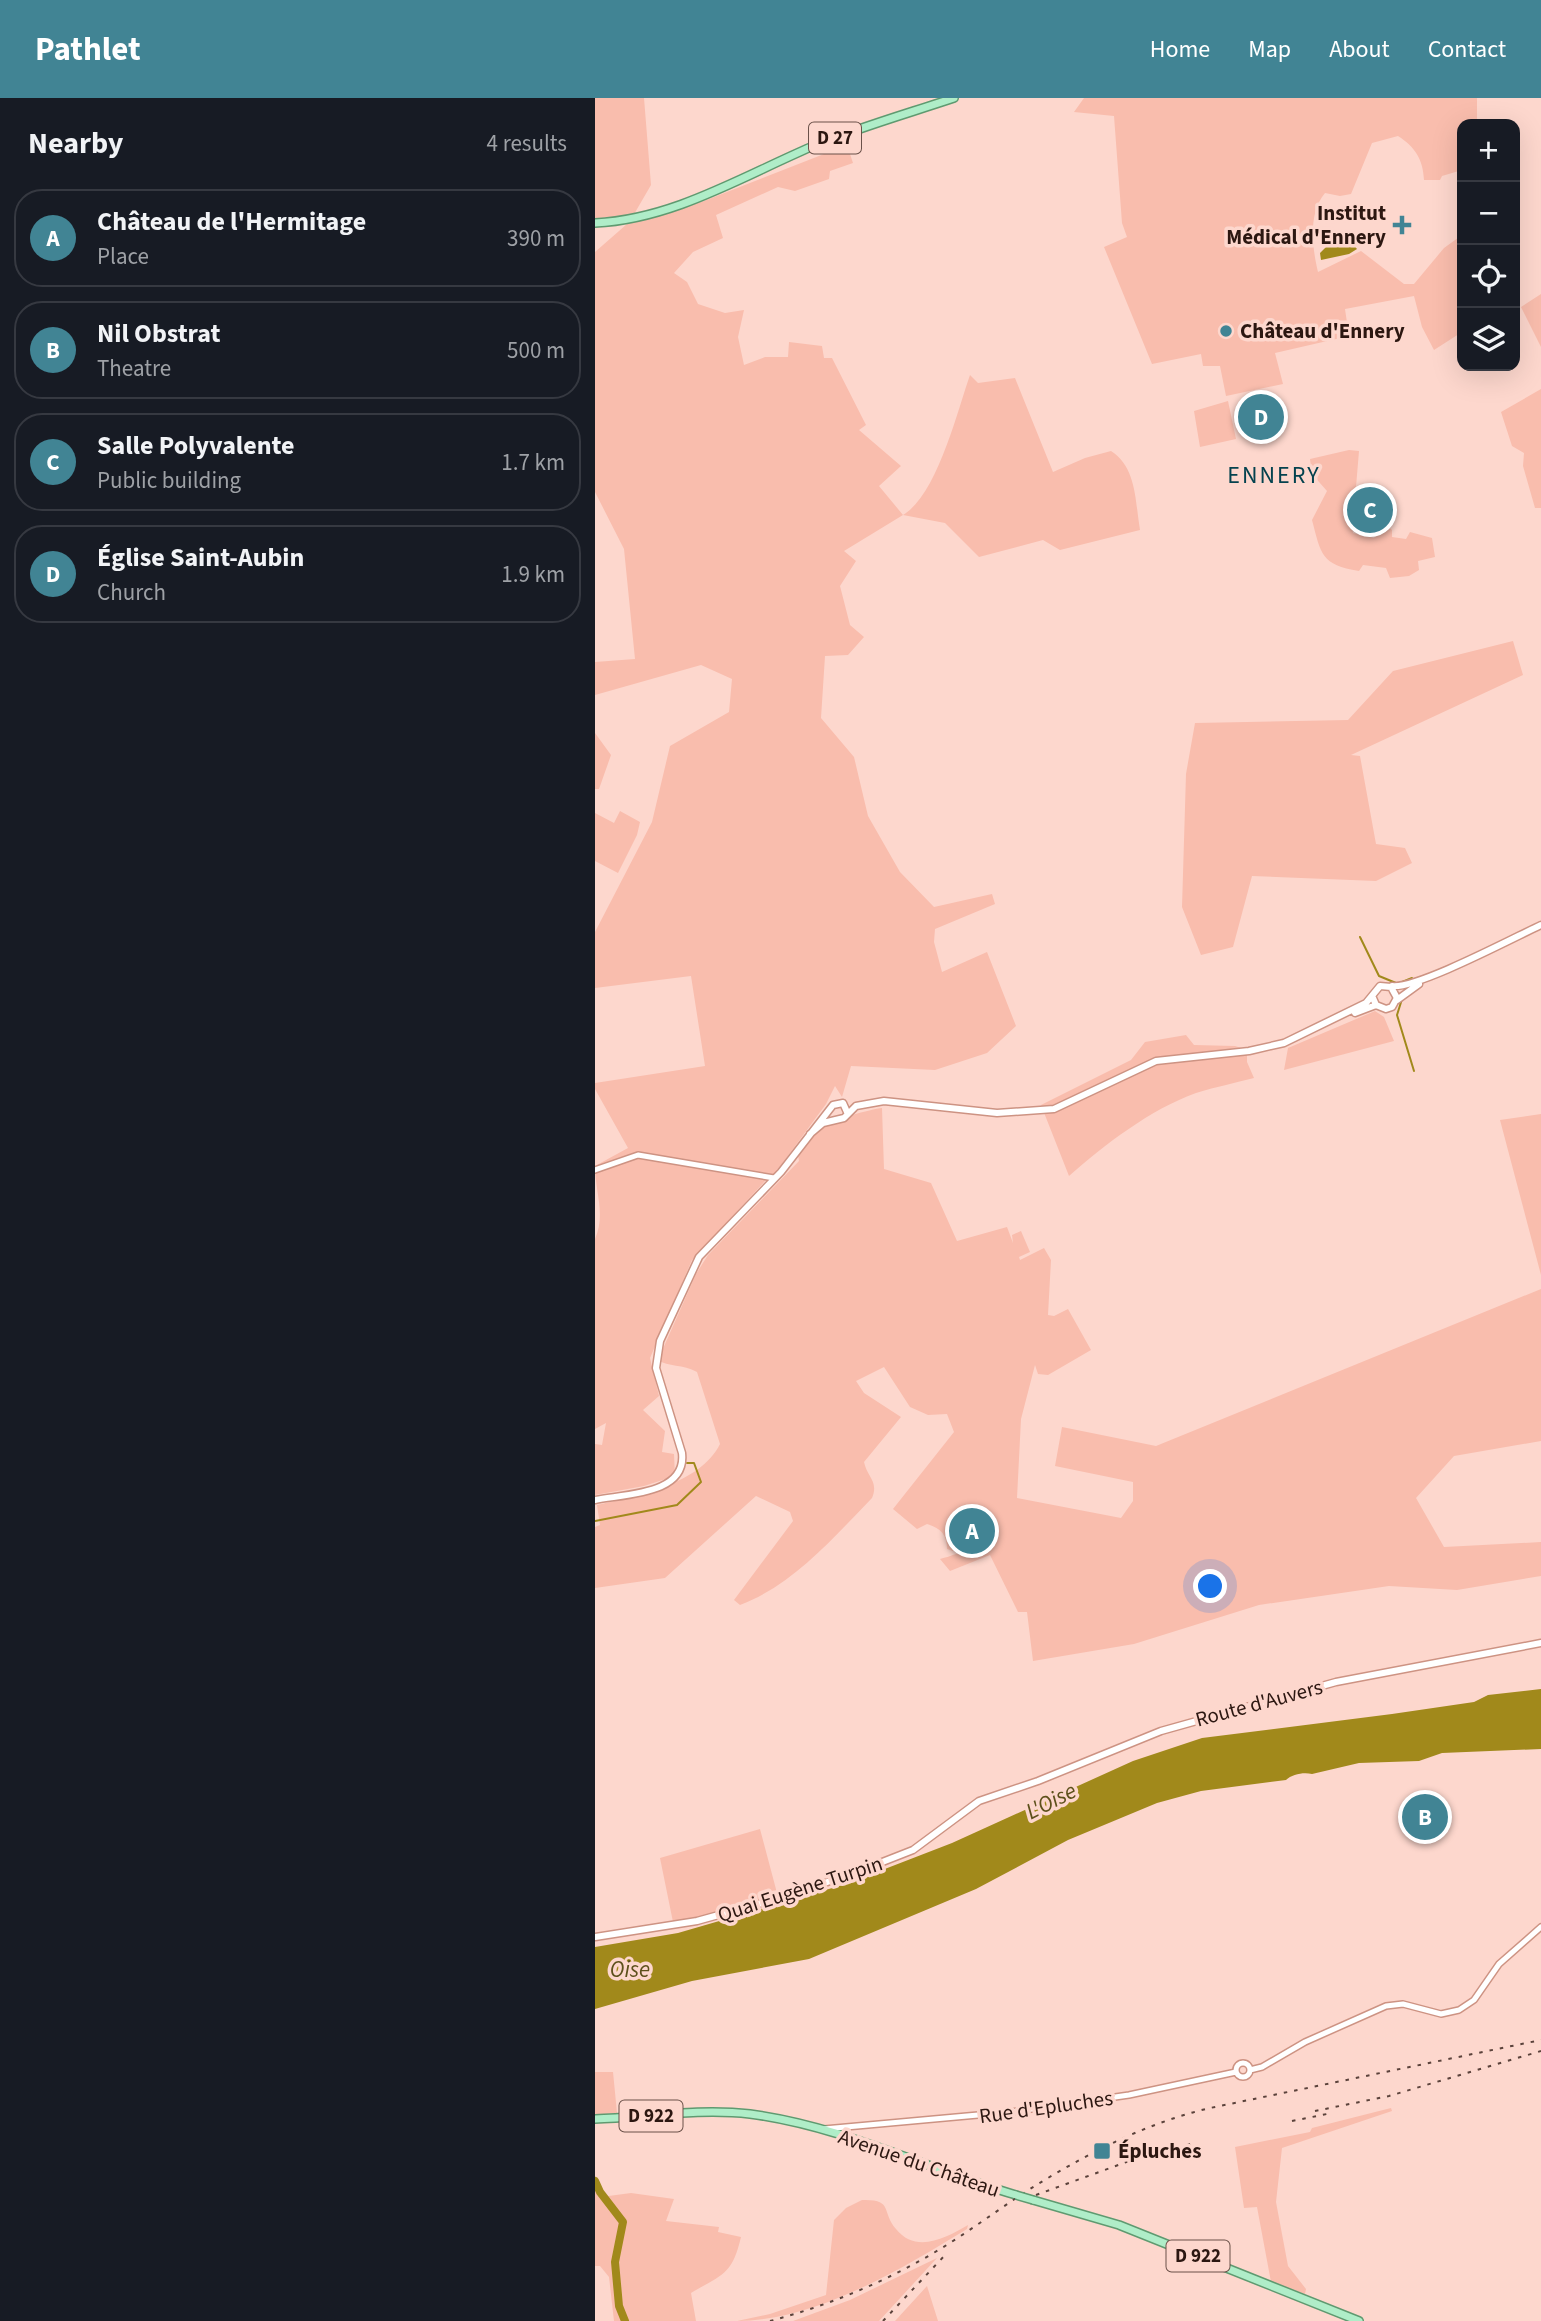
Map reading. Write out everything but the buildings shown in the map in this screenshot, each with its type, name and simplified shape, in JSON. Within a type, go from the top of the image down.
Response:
[{"type":"main road","name":"D 27","points":[[595,226],[674,210],[819,144],[954,98]]},
{"type":"main road","points":[[810,1134],[835,1118],[842,1118],[860,1104],[890,1100],[997,1113],[1053,1108],[1077,1100],[1156,1062],[1262,1049],[1376,1005],[1386,1009],[1403,993],[1445,970],[1541,925]]},
{"type":"main road","points":[[1327,1024],[1373,998],[1378,987],[1403,986],[1445,970]]},
{"type":"main road","points":[[1389,986],[1395,991],[1396,1001]]},
{"type":"main road","points":[[1373,998],[1376,1005]]},
{"type":"main road","points":[[595,1500],[661,1487],[675,1478],[682,1459],[656,1367],[656,1354],[696,1262],[774,1178],[836,1103],[897,1097],[997,1109],[1053,1108]]},
{"type":"main road","points":[[843,1104],[847,1112]]},
{"type":"main road","points":[[832,1108],[835,1118]]},
{"type":"main road","name":"Route d'Auvers","points":[[986,1797],[1038,1781],[1161,1731],[1281,1695],[1411,1665],[1541,1643]]},
{"type":"main road","name":"Quai Eugène Turpin","points":[[595,1937],[697,1921],[787,1896],[862,1870],[913,1850],[960,1812],[986,1797]]},
{"type":"main road","name":"D 922","points":[[595,2119],[735,2113],[823,2130]]},
{"type":"main road","name":"Avenue du Château","points":[[823,2130],[1016,2195],[1119,2225],[1359,2321]]},
{"type":"street","points":[[595,1170],[638,1155],[774,1178]]},
{"type":"street","points":[[1250,2070],[1242,2063],[1236,2072],[1243,2077],[1250,2070],[1262,2067],[1305,2042],[1386,2006],[1403,2004],[1441,2014],[1459,2010],[1474,2000],[1499,1964],[1541,1927]]},
{"type":"street","name":"Rue d'Epluches","points":[[823,2130],[850,2125],[1011,2112],[1129,2095],[1236,2072]]},
{"type":"street","points":[[838,2135],[850,2125]]},
{"type":"street","points":[[847,2139],[850,2125]]},
{"type":"shaded area","points":[[595,98],[644,98],[651,185],[633,216],[595,218]]},
{"type":"shaded area","points":[[1084,98],[1477,98],[1477,119],[1457,119],[1457,172],[1442,176],[1440,180],[1424,180],[1420,160],[1404,140],[1398,136],[1372,143],[1351,194],[1340,196],[1325,193],[1316,210],[1313,231],[1318,272],[1361,251],[1404,284],[1414,284],[1444,248],[1457,239],[1457,335],[1434,350],[1422,327],[1414,296],[1345,309],[1349,336],[1275,353],[1283,384],[1226,396],[1220,366],[1203,366],[1201,354],[1152,364],[1104,247],[1127,237],[1122,223],[1114,116],[1074,112]]},
{"type":"shaded area","points":[[847,145],[853,163],[830,171],[829,179],[795,191],[778,187],[716,215],[723,238],[693,252],[674,273],[687,282],[698,304],[725,313],[744,310],[738,337],[744,365],[765,357],[788,357],[789,342],[822,346],[824,358],[832,358],[866,425],[859,430],[901,466],[879,486],[903,515],[844,551],[856,561],[840,586],[850,625],[864,637],[848,655],[825,656],[821,718],[854,757],[868,816],[900,872],[934,907],[992,894],[995,904],[935,929],[934,942],[942,972],[987,952],[1016,1026],[987,1053],[935,1070],[851,1066],[842,1097],[835,1086],[826,1104],[779,1168],[773,1175],[756,1178],[766,1180],[692,1260],[650,1358],[659,1396],[643,1410],[665,1431],[662,1452],[674,1454],[675,1476],[644,1486],[595,1495],[595,1444],[602,1445],[606,1423],[595,1429],[595,1239],[600,1212],[595,1166],[628,1148],[595,1089],[595,1083],[705,1066],[691,976],[595,988],[595,932],[652,822],[670,746],[729,712],[732,679],[701,665],[595,695],[595,662],[635,659],[624,549],[595,492],[595,252],[627,224],[704,201]]},
{"type":"shaded area","points":[[1541,294],[1541,347],[1521,307]]},
{"type":"shaded area","points":[[970,375],[978,383],[1015,378],[1053,472],[1085,458],[1111,451],[1120,458],[1133,486],[1140,530],[1060,550],[1043,540],[979,557],[945,523],[903,515],[915,505],[936,472]]},
{"type":"shaded area","points":[[1541,389],[1541,508],[1535,508],[1523,466],[1524,453],[1512,446],[1501,412]]},
{"type":"shaded area","points":[[1228,401],[1236,439],[1200,447],[1194,411]]},
{"type":"shaded area","points":[[1349,450],[1359,451],[1356,487],[1349,505],[1353,533],[1374,538],[1384,523],[1392,530],[1392,537],[1406,539],[1410,532],[1432,538],[1435,557],[1418,561],[1419,570],[1409,576],[1390,578],[1386,568],[1363,565],[1359,571],[1346,568],[1330,561],[1321,549],[1312,520],[1327,491],[1312,474],[1310,459]]},
{"type":"shaded area","points":[[1513,641],[1523,675],[1351,755],[1360,756],[1376,844],[1405,848],[1412,863],[1376,881],[1252,876],[1233,947],[1201,955],[1182,907],[1186,774],[1195,723],[1348,720],[1393,671]]},
{"type":"shaded area","points":[[595,733],[611,755],[599,789],[595,789]]},
{"type":"shaded area","points":[[620,811],[640,822],[637,835],[618,873],[595,861],[595,813],[614,823]]},
{"type":"shaded area","points":[[1375,1011],[1384,1017],[1394,1041],[1284,1070],[1288,1048]]},
{"type":"shaded area","points":[[1186,1035],[1194,1045],[1235,1046],[1247,1050],[1247,1062],[1254,1078],[1196,1093],[1162,1108],[1113,1140],[1069,1176],[1041,1105],[1131,1060],[1145,1042]]},
{"type":"shaded area","points":[[882,1108],[884,1169],[931,1183],[957,1241],[1007,1227],[1013,1243],[1012,1235],[1021,1231],[1030,1252],[1019,1257],[1020,1260],[1044,1248],[1051,1260],[1048,1315],[1054,1316],[1068,1309],[1091,1350],[1048,1375],[1038,1374],[1035,1365],[1021,1419],[1017,1498],[1121,1518],[1133,1501],[1133,1482],[1055,1466],[1062,1427],[1156,1446],[1541,1289],[1541,1441],[1454,1456],[1416,1498],[1444,1547],[1541,1542],[1541,1576],[1457,1590],[1389,1586],[1259,1605],[1134,1644],[1033,1661],[1027,1612],[1018,1612],[990,1555],[950,1571],[940,1559],[970,1547],[982,1537],[991,1524],[977,1515],[969,1516],[959,1528],[964,1545],[953,1551],[947,1549],[946,1540],[939,1530],[927,1524],[917,1529],[893,1509],[954,1432],[947,1414],[928,1415],[910,1407],[884,1367],[856,1381],[864,1393],[901,1417],[864,1462],[874,1487],[872,1498],[795,1573],[740,1605],[734,1600],[793,1521],[790,1512],[756,1496],[665,1578],[595,1588],[595,1527],[600,1525],[597,1505],[648,1492],[683,1479],[711,1458],[720,1444],[697,1372],[658,1360],[696,1274],[708,1255],[799,1161],[798,1155],[824,1126],[852,1115]]},
{"type":"shaded area","points":[[1541,1114],[1541,1275],[1500,1120]]},
{"type":"shaded area","points":[[760,1829],[777,1893],[714,1914],[673,1922],[660,1858]]},
{"type":"shaded area","points":[[595,2072],[613,2072],[617,2113],[595,2115]]},
{"type":"shaded area","points":[[1391,2108],[1392,2111],[1282,2148],[1276,2202],[1288,2266],[1306,2289],[1305,2294],[1271,2282],[1257,2207],[1244,2208],[1235,2147],[1310,2132],[1312,2128]]},
{"type":"shaded area","points":[[595,2177],[601,2197],[631,2193],[674,2199],[666,2221],[719,2227],[718,2232],[741,2237],[734,2259],[725,2272],[691,2293],[696,2321],[614,2321],[609,2277],[600,2266],[595,2266]]},
{"type":"shaded area","points":[[862,2200],[883,2204],[896,2229],[913,2241],[941,2239],[968,2225],[967,2229],[886,2276],[827,2302],[767,2319],[737,2321],[770,2314],[826,2295],[834,2220],[846,2208]]},
{"type":"shaded area","points":[[937,2258],[879,2321],[793,2321],[850,2300]]},
{"type":"shaded area","points":[[927,2286],[938,2321],[895,2321]]},
{"type":"water","points":[[1324,235],[1350,241],[1357,249],[1349,254],[1321,260],[1320,253],[1326,247],[1321,241]]},
{"type":"water","points":[[1541,1689],[1541,1749],[1442,1753],[1419,1761],[1359,1763],[1312,1774],[1298,1774],[1286,1780],[1201,1791],[1157,1803],[1068,1840],[976,1889],[809,1959],[692,1981],[595,2009],[595,1947],[678,1933],[846,1884],[952,1843],[1133,1761],[1202,1738],[1392,1714],[1474,1702],[1488,1695]]},
{"type":"waterway","points":[[1360,937],[1379,976],[1396,983]]},
{"type":"waterway","points":[[1402,982],[1412,978]]},
{"type":"waterway","points":[[1402,999],[1397,1015],[1414,1071]]},
{"type":"waterway","points":[[595,1521],[677,1505],[701,1482],[694,1463],[687,1463]]},
{"type":"waterway","points":[[595,2181],[623,2222],[615,2262],[619,2306],[625,2321]]},
{"type":"railway","points":[[770,2321],[848,2295],[905,2269],[1073,2164],[1117,2141],[1163,2122],[1210,2108],[1541,2040]]},
{"type":"railway","points":[[1315,2111],[1389,2096],[1541,2051]]},
{"type":"railway","points":[[1292,2121],[1327,2114]]},
{"type":"railway","points":[[1167,2152],[1196,2142]]},
{"type":"railway","points":[[1036,2195],[1176,2144]]},
{"type":"railway","points":[[883,2321],[947,2253]]},
{"type":"place","name":"Institut Médical d'Ennery","points":[[1402,225]]},
{"type":"place","name":"Château d'Ennery","points":[[1226,331]]},
{"type":"place","name":"Église Saint-Aubin","points":[[1261,417]]},
{"type":"place","name":"Salle Polyvalente","points":[[1370,510]]},
{"type":"place","name":"Château de l'Hermitage","points":[[972,1531]]},
{"type":"place","name":"Nil Obstrat","points":[[1425,1817]]},
{"type":"place","name":"Épluches","points":[[1102,2151]]},
{"type":"district","name":"ENNERY","points":[[1274,475]]},
{"type":"water label","name":"L'Oise","points":[[1051,1801]]},
{"type":"water label","name":"Oise","points":[[630,1969]]}]
